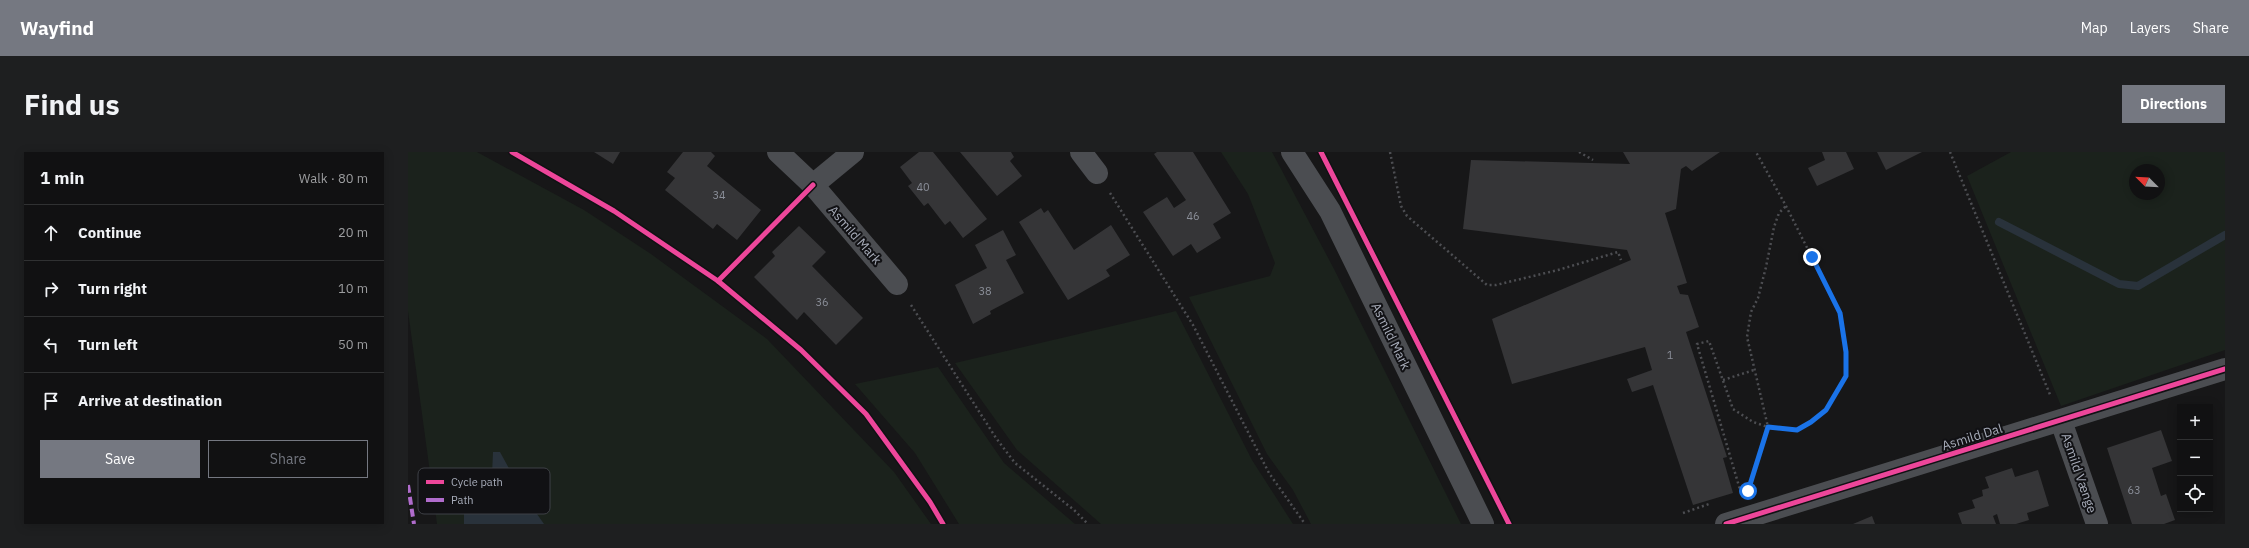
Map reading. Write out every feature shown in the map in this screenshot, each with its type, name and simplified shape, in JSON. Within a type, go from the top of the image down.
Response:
[{"type":"street","name":"Asmild Mark","points":[[778,152],[813,185],[898,284]]},
{"type":"street","points":[[813,185],[853,152]]},
{"type":"street","points":[[1080,152],[1097,172]]},
{"type":"street","name":"Asmild Mark","points":[[1292,152],[1330,211],[1483,524]]},
{"type":"street","name":"Asmild Dal","points":[[1726,524],[1754,520],[2225,369]]},
{"type":"street","name":"Asmild Vænge","points":[[2061,421],[2096,524]]},
{"type":"path","points":[[1390,152],[1401,206],[1408,216],[1487,285],[1496,285],[1558,270],[1618,252],[1621,260]]},
{"type":"path","points":[[1579,152],[1593,160]]},
{"type":"path","points":[[1741,493],[1697,344],[1709,341],[1733,409],[1753,422],[1768,427],[1797,430],[1811,422],[1826,410],[1846,376],[1846,352],[1840,313],[1786,206],[1756,152]]},
{"type":"path","points":[[1950,152],[2061,421]]},
{"type":"path","points":[[1097,172],[1193,325],[1269,474],[1305,524]]},
{"type":"path","points":[[1734,496],[1748,491],[1768,427],[1764,403],[1754,370],[1747,338],[1751,312],[1758,298],[1774,227],[1779,213],[1786,206]]},
{"type":"path","points":[[898,284],[996,438],[1016,463],[1074,510],[1088,524]]},
{"type":"path","points":[[1723,380],[1754,370]]},
{"type":"path","points":[[1683,513],[1712,503]]},
{"type":"shaded area","points":[[408,152],[477,152],[584,210],[651,254],[767,339],[894,472],[931,524],[437,524],[436,514],[550,514],[550,468],[429,468],[408,311]]},
{"type":"shaded area","points":[[1221,152],[1272,152],[1334,269],[1461,524],[1311,524],[1293,490],[1267,454],[1189,297],[1270,276],[1275,263],[1248,194]]},
{"type":"shaded area","points":[[2011,152],[2225,152],[2225,350],[2061,406],[1967,176]]},
{"type":"shaded area","points":[[1176,311],[1252,460],[1293,524],[1101,524],[1017,450],[955,363]]},
{"type":"shaded area","points":[[938,367],[1004,463],[1075,524],[959,524],[915,453],[855,384]]},
{"type":"shaded area","points":[[493,452],[500,452],[509,468],[492,468]]},
{"type":"shaded area","points":[[464,514],[537,514],[544,524],[464,524]]},
{"type":"building","points":[[594,152],[620,152],[613,164]]},
{"type":"building","points":[[683,152],[711,152],[715,156],[707,166],[761,210],[737,240],[717,224],[713,229],[665,190],[675,178],[667,172]]},
{"type":"building","points":[[919,152],[933,152],[987,219],[963,238],[950,221],[945,225],[928,203],[924,206],[908,186],[912,183],[900,167]]},
{"type":"building","points":[[960,152],[1011,152],[1014,157],[1010,161],[1022,176],[997,196]]},
{"type":"building","points":[[1157,152],[1193,152],[1231,213],[1213,224],[1221,238],[1197,253],[1191,244],[1173,256],[1143,212],[1167,197],[1174,208],[1186,200],[1154,154]]},
{"type":"building","points":[[1623,152],[1720,152],[1692,171],[1686,166],[1681,169],[1676,209],[1665,213],[1687,283],[1677,286],[1680,294],[1688,295],[1699,327],[1686,332],[1727,457],[1723,458],[1733,493],[1693,505],[1653,385],[1632,392],[1627,379],[1652,370],[1645,347],[1512,384],[1492,319],[1631,260],[1627,250],[1463,229],[1471,160],[1630,164]]},
{"type":"building","points":[[1822,152],[1846,152],[1854,169],[1817,186],[1808,168],[1825,160]]},
{"type":"building","points":[[1877,152],[1922,152],[1886,170]]},
{"type":"building","points":[[1041,208],[1044,213],[1048,210],[1074,250],[1111,225],[1130,255],[1106,270],[1110,276],[1068,300],[1019,222]]},
{"type":"building","points":[[799,226],[826,252],[812,266],[863,318],[836,345],[804,312],[797,320],[754,277],[775,256],[772,252]]},
{"type":"building","points":[[1003,230],[1016,255],[1006,260],[1024,293],[990,311],[991,314],[973,324],[955,285],[987,268],[975,245]]},
{"type":"building","points":[[2161,430],[2172,461],[2152,468],[2161,496],[2166,494],[2175,520],[2164,524],[2132,524],[2107,448]]},
{"type":"building","points":[[2012,468],[2015,477],[2038,470],[2049,506],[2027,513],[2029,520],[2016,524],[2000,524],[1997,514],[1993,516],[1996,524],[1962,524],[1958,513],[1975,508],[1972,500],[1983,496],[1982,490],[1989,488],[1985,477]]},
{"type":"building","points":[[1872,516],[1875,524],[1853,524]]},
{"type":"waterway","points":[[1999,222],[2119,284],[2138,286],[2225,235]]},
{"type":"marked path","points":[[408,485],[414,524]]},
{"type":"cycle path","points":[[512,152],[614,211],[718,281],[801,350],[866,414],[930,502],[943,524]]},
{"type":"cycle path","points":[[1321,152],[1509,524]]},
{"type":"cycle path","points":[[718,281],[813,185]]},
{"type":"cycle path","points":[[1726,524],[2225,369]]},
{"type":"route","points":[[1748,491],[1768,427],[1797,430],[1811,422],[1826,410],[1846,376],[1846,352],[1840,313],[1812,257]]}]
